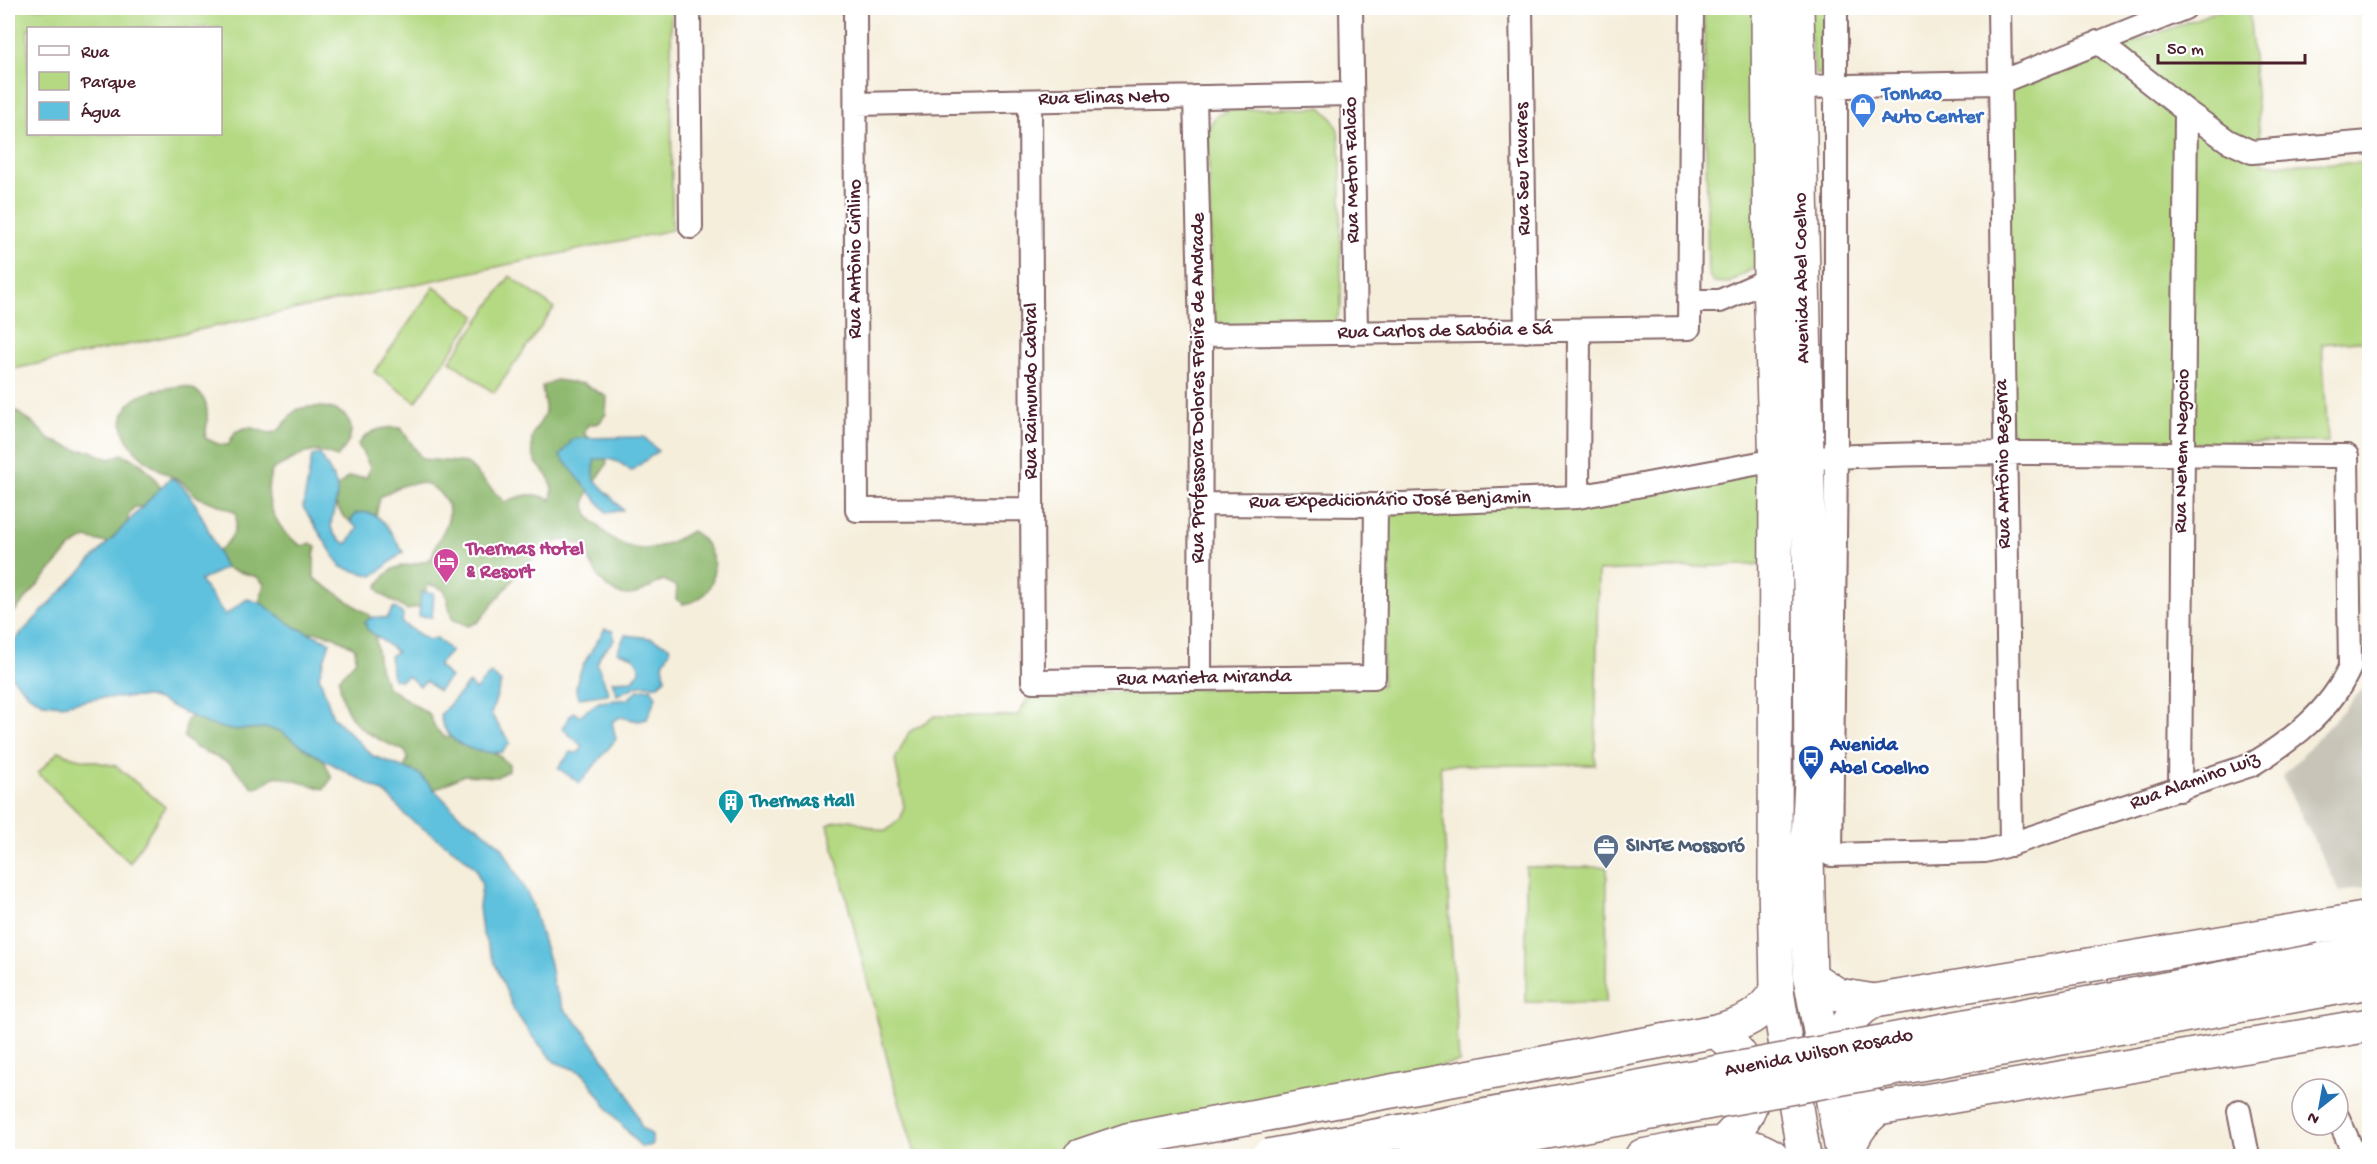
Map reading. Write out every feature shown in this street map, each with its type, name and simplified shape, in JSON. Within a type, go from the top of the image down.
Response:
[{"type":"main road","name":"Avenida Abel Coelho","points":[[1768,8],[1785,139],[1806,458],[1810,589],[1810,781],[1807,858],[1810,977],[1845,1156]]},
{"type":"main road","name":"Avenida Abel Coelho","points":[[1797,8],[1799,87],[1785,139],[1770,279],[1806,458],[1775,587],[1777,991],[1804,1156]]},
{"type":"main road","points":[[1775,587],[1789,597],[1799,596],[1810,589]]},
{"type":"main road","points":[[1775,624],[1782,615],[1791,611],[1801,615],[1810,629]]},
{"type":"main road","points":[[1810,977],[1839,994],[1874,1001],[2370,918]]},
{"type":"main road","name":"Avenida Wilson Rosado","points":[[1416,1156],[2323,975],[2370,951]]},
{"type":"main road","name":"Avenida Wilson Rosado","points":[[1268,1156],[2323,975],[2370,982]]},
{"type":"main road","points":[[1080,1156],[1127,1140],[1743,1024],[1761,1012],[1777,991]]},
{"type":"main road","points":[[1874,1001],[1850,1019],[1840,1039],[1838,1050],[1845,1081],[1860,1097],[1878,1109]]},
{"type":"main road","points":[[1845,1156],[1860,1126],[1878,1109],[2370,1025]]},
{"type":"main road","points":[[1716,1030],[1743,1055],[1749,1065],[1753,1094],[1744,1121],[1724,1142]]},
{"type":"main road","points":[[1642,1156],[1724,1142],[1754,1147],[1772,1156]]},
{"type":"street","points":[[689,8],[691,227]]},
{"type":"street","name":"Rua Antônio Cirilino","points":[[855,8],[857,510],[1032,509]]},
{"type":"street","name":"Rua Meton Falcão","points":[[1351,8],[1356,333]]},
{"type":"street","name":"Rua Seu Tavares","points":[[1521,8],[1526,331]]},
{"type":"street","points":[[1692,8],[1689,301],[1720,301],[1770,279]]},
{"type":"street","name":"Avenida Abel Coelho","points":[[1831,855],[1806,458],[1836,85],[1836,8]]},
{"type":"street","name":"Rua Antônio Bezerra","points":[[1999,8],[1998,84],[2011,845]]},
{"type":"street","points":[[1799,87],[1998,84],[2185,8]]},
{"type":"street","points":[[2098,42],[2186,111],[2228,141],[2252,152],[2370,142]]},
{"type":"street","name":"Rua Elinas Neto","points":[[856,104],[1352,94]]},
{"type":"street","name":"Rua Professora Dolores Freire de Andrade","points":[[1196,97],[1201,335],[1200,679]]},
{"type":"street","name":"Rua Raimundo Cabral","points":[[1030,100],[1033,681]]},
{"type":"street","name":"Rua Nenem Negocio","points":[[2180,790],[2186,111]]},
{"type":"street","name":"Rua Carlos de Sabóia e Sá","points":[[1201,335],[1689,328],[1689,301]]},
{"type":"street","points":[[1578,497],[1579,330]]},
{"type":"street","name":"Rua Expedicionário José Benjamin","points":[[1202,504],[1376,505],[1578,497],[1806,458],[2004,455],[2347,456]]},
{"type":"street","name":"Rua Alamino Luiz","points":[[1831,855],[1985,851],[2011,845],[2251,765],[2284,746],[2303,730],[2341,688],[2350,667],[2352,652],[2347,456]]},
{"type":"street","name":"Rua Marieta Miranda","points":[[1033,681],[1374,677],[1376,505]]},
{"type":"street","points":[[2239,1111],[2248,1156]]},
{"type":"street","points":[[2346,1137],[2355,1156]]},
{"type":"shaded area","points":[[2369,682],[2369,886],[2340,892],[2282,777]]},
{"type":"green space","points":[[8,8],[671,8],[672,230],[8,370]]},
{"type":"green space","points":[[1704,8],[1758,8],[1755,267],[1729,283],[1713,282],[1708,273]]},
{"type":"green space","points":[[1807,8],[1827,8],[1827,66],[1823,73],[1815,75]]},
{"type":"green space","points":[[2226,8],[2249,8],[2262,164],[2369,163],[2369,340],[2322,344],[2328,442],[2011,445],[2005,90]]},
{"type":"green space","points":[[1321,107],[1331,117],[1338,130],[1341,157],[1341,307],[1336,321],[1324,329],[1222,326],[1214,318],[1211,306],[1208,128],[1216,116],[1229,110]]},
{"type":"green space","points":[[510,276],[554,308],[494,393],[450,361]]},
{"type":"green space","points":[[434,287],[476,316],[416,402],[374,372]]},
{"type":"green space","points":[[556,380],[584,384],[607,397],[606,414],[599,423],[588,425],[584,433],[603,452],[607,463],[586,499],[585,507],[589,517],[611,537],[633,548],[644,549],[667,544],[692,531],[702,539],[713,560],[714,572],[706,593],[696,600],[683,604],[676,599],[677,587],[664,580],[638,593],[620,594],[605,585],[599,578],[582,545],[562,540],[552,544],[526,564],[478,622],[468,626],[452,619],[445,591],[436,586],[427,585],[422,606],[407,610],[381,594],[377,587],[390,571],[432,558],[448,520],[449,509],[444,498],[431,486],[420,483],[409,484],[380,497],[375,520],[358,527],[343,516],[336,505],[337,487],[348,477],[367,477],[370,467],[358,444],[367,435],[377,430],[401,428],[422,459],[467,463],[504,502],[528,495],[551,500],[551,483],[534,457],[532,436],[544,416],[545,402],[542,387]]},
{"type":"green space","points":[[183,386],[199,393],[203,398],[207,412],[205,438],[218,444],[228,445],[235,432],[246,428],[269,433],[275,432],[294,412],[302,408],[328,408],[339,411],[346,417],[351,434],[337,457],[318,451],[305,453],[273,469],[268,491],[273,512],[285,532],[293,540],[302,546],[311,543],[316,547],[314,578],[369,615],[375,635],[379,665],[387,687],[429,714],[436,729],[445,737],[477,738],[509,764],[509,770],[497,777],[464,775],[428,793],[401,776],[408,758],[405,751],[368,733],[352,718],[346,707],[339,679],[356,660],[355,648],[333,636],[317,632],[292,634],[257,612],[264,584],[257,577],[225,568],[217,552],[232,535],[236,525],[236,513],[198,497],[180,481],[147,461],[129,443],[124,432],[122,421],[126,409],[136,398],[143,394]]},
{"type":"green space","points":[[8,405],[34,424],[50,440],[78,450],[92,451],[111,459],[121,454],[135,460],[157,481],[163,495],[149,507],[134,507],[128,516],[127,529],[111,544],[86,538],[71,547],[8,619]]},
{"type":"green space","points":[[1762,470],[1764,564],[1598,571],[1595,765],[1440,765],[1459,1062],[1144,1129],[1049,1156],[916,1156],[892,1078],[828,825],[837,821],[852,820],[886,831],[901,818],[904,806],[895,760],[909,732],[935,716],[1017,716],[1029,697],[1177,689],[1382,685],[1385,523],[1388,514]]},
{"type":"green space","points":[[197,711],[290,729],[320,752],[332,778],[324,789],[277,776],[254,788],[229,763],[195,747],[184,737],[187,720]]},
{"type":"green space","points":[[59,751],[72,757],[116,766],[165,807],[130,863],[38,773]]},
{"type":"green space","points":[[1526,867],[1607,867],[1606,1003],[1526,1002]]},
{"type":"water","points":[[644,437],[658,451],[631,471],[614,460],[594,460],[594,479],[623,510],[607,513],[560,456],[572,440],[580,438]]},
{"type":"water","points":[[320,454],[337,489],[331,526],[338,538],[347,544],[358,528],[350,522],[356,513],[365,512],[373,514],[385,524],[403,552],[373,576],[341,567],[303,507],[312,456]]},
{"type":"water","points":[[170,478],[178,482],[194,503],[225,568],[200,581],[225,615],[247,599],[261,603],[293,626],[330,642],[319,676],[333,717],[373,756],[418,773],[461,817],[476,825],[502,847],[531,901],[550,964],[553,984],[564,1009],[582,1028],[628,1094],[642,1128],[652,1135],[652,1145],[641,1147],[609,1110],[587,1078],[581,1072],[555,1062],[531,1035],[514,1010],[482,932],[479,907],[482,886],[476,869],[461,855],[407,817],[387,794],[314,754],[280,731],[266,728],[231,730],[207,724],[148,697],[100,698],[61,705],[43,703],[29,695],[8,673],[9,646]]},
{"type":"water","points":[[421,592],[434,593],[432,617],[419,616]]},
{"type":"water","points":[[394,607],[403,614],[402,623],[428,640],[437,638],[451,651],[438,665],[450,677],[438,691],[426,681],[420,686],[408,676],[401,680],[393,679],[390,656],[397,652],[367,629],[365,622],[372,617],[387,618]]},
{"type":"water","points":[[605,629],[613,631],[614,640],[601,654],[597,664],[609,694],[579,698],[576,692],[580,674]]},
{"type":"water","points":[[625,635],[650,638],[669,646],[670,651],[663,663],[665,679],[658,685],[639,685],[617,695],[612,681],[633,680],[640,671],[633,657],[617,652]]},
{"type":"water","points":[[491,673],[501,683],[491,714],[510,743],[502,752],[482,752],[463,745],[448,733],[440,715],[469,683],[475,690]]},
{"type":"water","points":[[651,688],[656,697],[647,719],[639,721],[620,717],[612,722],[616,739],[580,783],[558,768],[571,752],[578,753],[583,747],[562,728],[573,712],[579,716],[599,702],[628,699],[638,690]]},
{"type":"place","name":"Tonhao Auto Center","points":[[1863,129]]},
{"type":"place","name":"Thermas Hotel & Resort","points":[[446,584]]},
{"type":"place","name":"Avenida Abel Coelho","points":[[1811,781]]},
{"type":"place","name":"Thermas Hall","points":[[731,825]]},
{"type":"place","name":"SINTE Mossoró","points":[[1606,870]]}]
